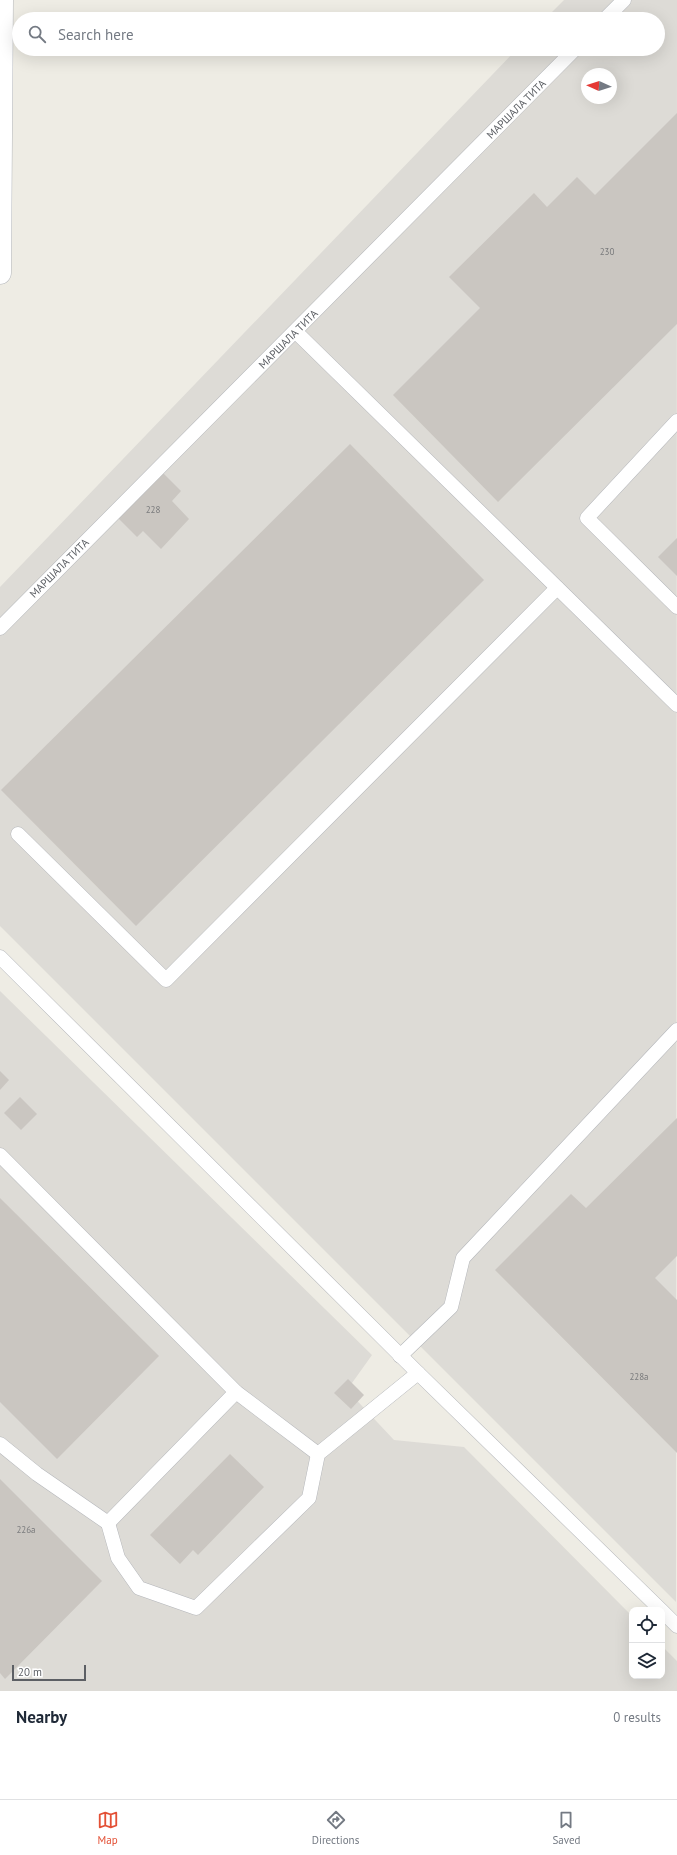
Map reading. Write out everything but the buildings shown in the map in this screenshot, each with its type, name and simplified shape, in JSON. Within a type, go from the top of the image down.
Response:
[{"type":"main road","points":[[0,273],[1,9]]},
{"type":"lane","points":[[612,12],[624,0]]},
{"type":"lane","name":"МАРШАЛА ТИТА","points":[[0,628],[296,332],[568,56]]},
{"type":"lane","points":[[296,332],[677,705]]},
{"type":"lane","points":[[677,421],[587,518],[677,607]]},
{"type":"lane","points":[[18,834],[166,980],[557,588]]},
{"type":"lane","points":[[0,957],[400,1356],[657,1607]]},
{"type":"lane","points":[[400,1356],[451,1307],[463,1258],[677,1030]]},
{"type":"lane","points":[[0,1155],[236,1392],[318,1454]]},
{"type":"lane","points":[[0,1444],[37,1474],[108,1522],[118,1558],[139,1588],[196,1608],[309,1498],[318,1454],[418,1373]]},
{"type":"lane","points":[[108,1522],[236,1392]]},
{"type":"lane","points":[[665,1615],[677,1626]]},
{"type":"shaded area","points":[[564,0],[677,0],[676,1602],[0,926],[0,587],[510,56],[665,56],[665,12],[552,12]]},
{"type":"shaded area","points":[[0,991],[372,1355],[347,1390],[394,1440],[464,1447],[629,1613],[629,1679],[665,1679],[665,1649],[677,1661],[677,1691],[0,1691]]}]
